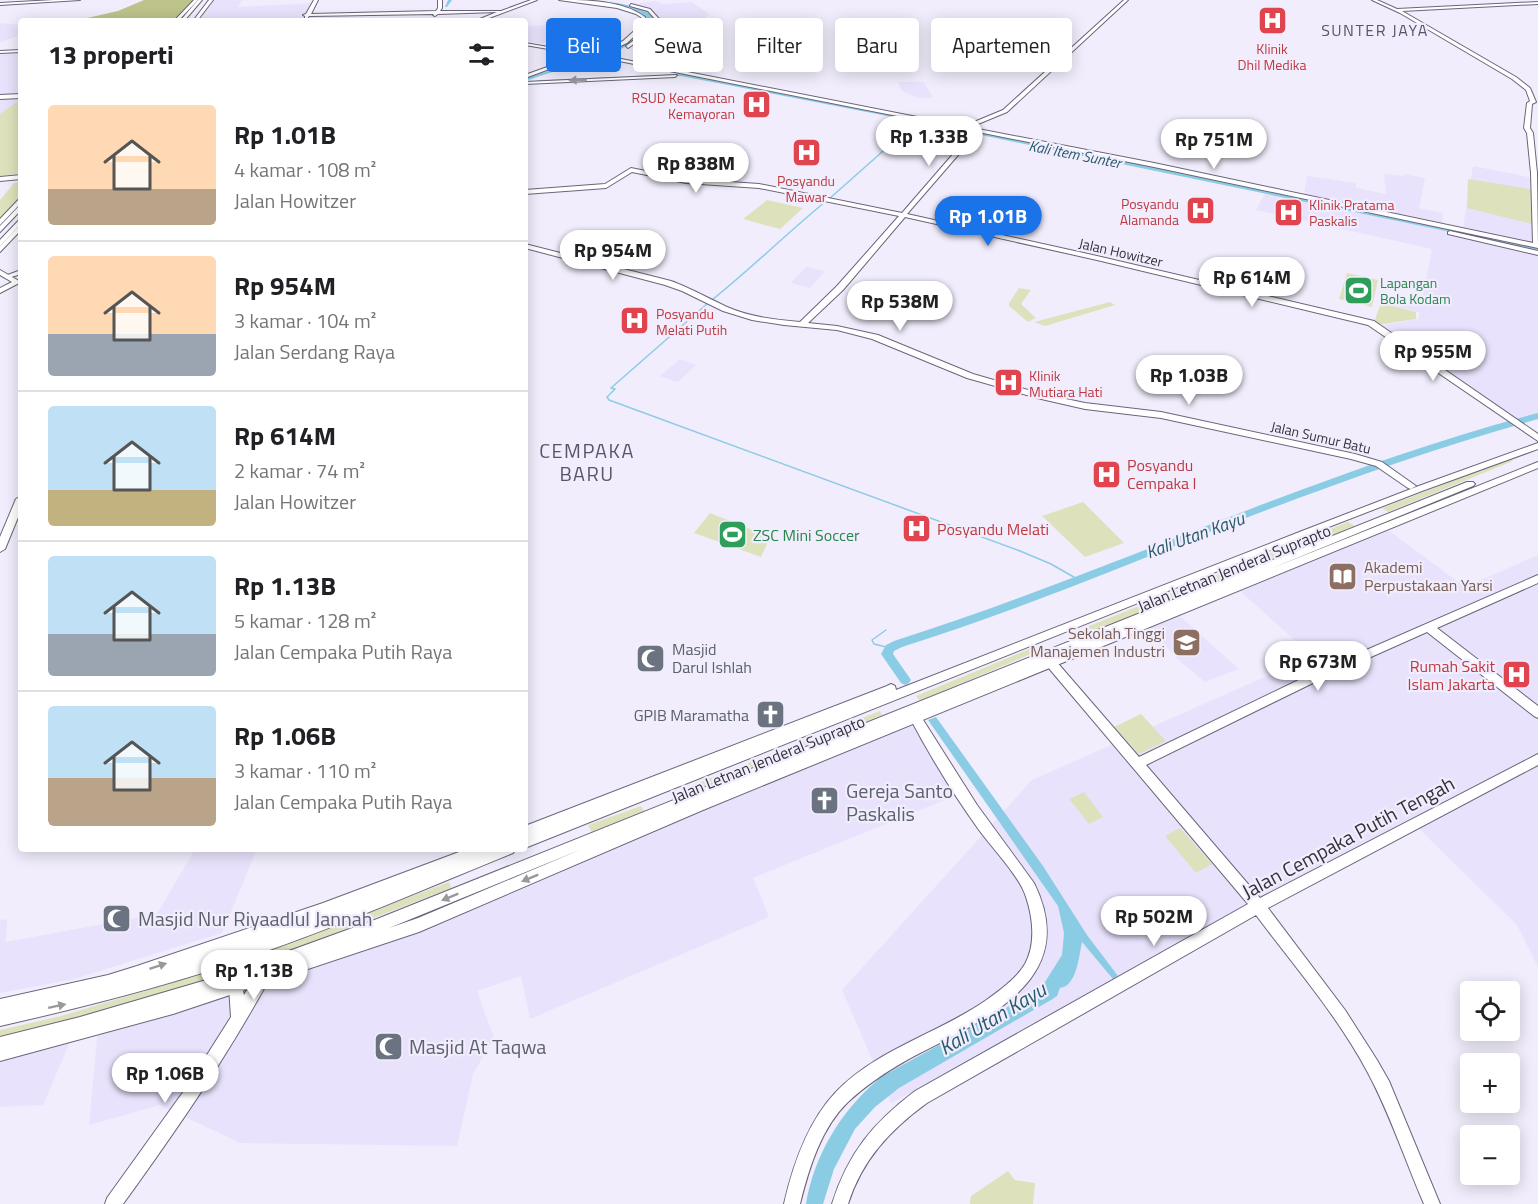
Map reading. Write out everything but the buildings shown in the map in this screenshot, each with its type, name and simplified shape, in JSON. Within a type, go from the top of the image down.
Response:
[{"type":"street","points":[[0,3],[41,0]]},
{"type":"street","points":[[0,3],[78,0]]},
{"type":"street","points":[[179,18],[189,7],[211,0]]},
{"type":"street","points":[[435,14],[440,8],[440,0]]},
{"type":"street","points":[[488,18],[529,0]]},
{"type":"street","points":[[482,18],[535,0]]},
{"type":"street","points":[[561,0],[635,11],[644,18],[644,24],[633,36],[621,42]]},
{"type":"street","points":[[588,0],[639,7],[656,16],[658,20],[655,26],[636,43],[621,50]]},
{"type":"street","points":[[802,325],[824,305],[903,215],[980,122],[1005,111],[1126,0]]},
{"type":"street","points":[[1374,0],[1401,11],[1538,3]]},
{"type":"street","points":[[1379,0],[1536,90]]},
{"type":"street","points":[[305,18],[314,1]]},
{"type":"street","points":[[185,18],[201,3]]},
{"type":"street","points":[[191,18],[201,3]]},
{"type":"street","points":[[196,18],[201,3]]},
{"type":"street","points":[[435,14],[502,11]]},
{"type":"street","points":[[481,18],[502,11]]},
{"type":"street","points":[[305,18],[388,12],[476,13],[485,16]]},
{"type":"street","points":[[528,43],[546,46]]},
{"type":"street","points":[[528,44],[580,58],[528,77]]},
{"type":"street","points":[[538,48],[546,46]]},
{"type":"street","points":[[0,50],[18,49]]},
{"type":"street","points":[[1478,55],[1521,82],[1536,102],[1530,103],[1527,128],[1530,133],[1534,173],[1538,249]]},
{"type":"street","points":[[621,62],[784,97],[974,131],[1454,235],[1538,249]]},
{"type":"street","points":[[528,83],[682,75],[974,131],[1538,249]]},
{"type":"street","points":[[0,99],[18,98]]},
{"type":"street","name":"Jalan Howitzer","points":[[528,192],[606,186],[631,170],[687,181],[759,186],[1097,258],[1371,323],[1538,439]]},
{"type":"street","points":[[0,181],[18,179]]},
{"type":"street","points":[[2,225],[18,205]]},
{"type":"street","points":[[0,250],[18,226]]},
{"type":"street","points":[[1,242],[12,233]]},
{"type":"street","name":"Jalan Sumur Batu","points":[[528,247],[666,283],[729,311],[756,318],[837,328],[875,337],[970,375],[1040,396],[1085,406],[1137,411],[1204,423],[1379,464],[1411,486]]},
{"type":"street","points":[[0,272],[10,280],[0,291]]},
{"type":"street","name":"Jalan Letnan Jenderal Suprapto","points":[[1331,521],[1433,477],[1538,439]]},
{"type":"street","name":"Jalan Letnan Jenderal Suprapto","points":[[528,836],[881,701],[909,686],[964,668],[1056,629],[1331,521],[1505,456],[1538,446]]},
{"type":"street","points":[[1505,456],[1520,466]]},
{"type":"street","name":"Jalan Letnan Jenderal Suprapto","points":[[0,1053],[169,1004],[377,926],[892,718],[923,711],[1106,641],[1337,546],[1538,459]]},
{"type":"street","name":"Jalan Letnan Jenderal Suprapto","points":[[0,1045],[236,987],[419,925],[1111,629],[1323,543],[1538,465]]},
{"type":"street","points":[[1433,477],[1446,479]]},
{"type":"street","points":[[0,549],[18,506]]},
{"type":"street","points":[[1323,543],[1337,546]]},
{"type":"street","points":[[1137,764],[1304,683],[1538,579]]},
{"type":"street","points":[[1428,627],[1538,713]]},
{"type":"street","name":"Jalan Letnan Jenderal Suprapto","points":[[528,836],[909,686],[972,658],[1056,629]]},
{"type":"street","points":[[1106,641],[1111,629]]},
{"type":"street","points":[[964,668],[972,658]]},
{"type":"street","points":[[1051,663],[1258,906],[1321,988],[1372,1065],[1432,1204]]},
{"type":"street","points":[[881,701],[892,718]]},
{"type":"street","points":[[792,1204],[809,1149],[841,1098],[878,1066],[1004,998],[1027,977],[1040,950],[1041,924],[1032,894],[979,820],[923,711]]},
{"type":"street","name":"Jalan Cempaka Putih Tengah","points":[[840,1204],[850,1173],[858,1159],[885,1126],[903,1109],[1258,906],[1538,759]]},
{"type":"street","points":[[746,787],[757,773]]},
{"type":"street","points":[[0,1006],[108,982],[232,942],[343,903],[475,852]]},
{"type":"street","points":[[0,1019],[99,997],[248,949],[500,852]]},
{"type":"street","points":[[232,942],[248,949]]},
{"type":"street","points":[[113,1204],[183,1108],[240,1019],[262,978]]},
{"type":"street","points":[[236,987],[240,1019]]},
{"type":"shaded area","points":[[211,0],[242,0],[238,7],[312,3],[304,18],[197,18]]},
{"type":"shaded area","points":[[656,1],[664,4],[692,2],[709,14],[705,18],[648,18],[643,9],[625,5]]},
{"type":"shaded area","points":[[0,23],[18,25],[18,36],[0,42]]},
{"type":"shaded area","points":[[546,25],[546,43],[542,44],[528,41],[528,26]]},
{"type":"shaded area","points":[[18,51],[18,116],[0,125],[0,52]]},
{"type":"shaded area","points":[[898,82],[924,82],[933,98],[918,98],[902,91]]},
{"type":"shaded area","points":[[1473,166],[1538,179],[1538,415],[1517,420],[1378,326],[1419,319],[1419,312],[1390,305],[1389,299],[1421,305],[1432,249],[1256,210],[1269,187],[1304,194],[1307,176],[1356,183],[1356,188],[1386,194],[1384,174],[1403,176],[1404,174],[1425,178],[1419,208],[1443,213],[1442,223],[1463,228]]},
{"type":"shaded area","points":[[806,267],[825,271],[810,288],[791,283]]},
{"type":"shaded area","points":[[680,359],[696,365],[678,382],[660,376]]},
{"type":"shaded area","points":[[1388,530],[1465,587],[1538,555],[1538,967],[1517,925],[1412,822],[1257,912],[891,1103],[842,990],[1032,780],[1312,656],[1239,590]]},
{"type":"shaded area","name":"Sekolah Tinggi Manajemen Industri","points":[[1180,616],[1239,669],[1205,682],[1182,663],[1151,631],[1152,627]]},
{"type":"shaded area","points":[[916,718],[962,793],[753,878],[769,917],[530,1019],[521,976],[477,991],[494,1038],[473,1074],[457,1146],[240,1143],[160,1105],[89,1125],[98,1028]]},
{"type":"shaded area","points":[[193,852],[256,852],[222,933],[74,979],[0,993],[0,920],[7,919],[6,942],[157,914]]},
{"type":"shaded area","points":[[73,1035],[43,1105],[0,1107],[0,1051]]},
{"type":"green space","points":[[144,0],[194,0],[179,18],[87,18],[118,11]]},
{"type":"green space","points":[[18,101],[18,173],[0,176],[0,114]]},
{"type":"green space","points":[[1468,179],[1531,189],[1532,224],[1467,208]]},
{"type":"green space","points":[[18,182],[18,199],[0,220],[0,200],[14,183]]},
{"type":"green space","points":[[767,200],[803,208],[780,229],[743,219]]},
{"type":"green space","name":"Lapangan Bola Kodam","points":[[1347,273],[1378,280],[1372,307],[1339,299]]},
{"type":"green space","points":[[1019,288],[1031,290],[1021,304],[1036,318],[1028,322],[1009,306]]},
{"type":"green space","points":[[1110,302],[1115,305],[1045,326],[1034,322]]},
{"type":"green space","points":[[1381,303],[1416,312],[1416,319],[1377,325],[1374,322]]},
{"type":"green space","points":[[1510,459],[1513,461],[1388,512],[1382,508]]},
{"type":"green space","points":[[1083,502],[1124,543],[1085,557],[1042,516]]},
{"type":"green space","name":"ZSC Mini Soccer","points":[[710,513],[770,537],[761,557],[694,533]]},
{"type":"green space","points":[[1348,522],[1355,526],[1089,633],[1084,628]]},
{"type":"green space","points":[[1034,647],[1038,651],[920,701],[916,696]]},
{"type":"green space","points":[[880,711],[882,715],[701,788],[698,783]]},
{"type":"green space","points":[[1141,714],[1166,741],[1139,754],[1114,727]]},
{"type":"green space","points":[[1084,792],[1103,817],[1089,824],[1069,799]]},
{"type":"green space","points":[[641,806],[644,811],[592,833],[588,825]]},
{"type":"green space","points":[[1180,828],[1212,864],[1196,873],[1165,836]]},
{"type":"green space","points":[[449,882],[451,888],[252,965],[152,997],[0,1039],[0,1030],[61,1016],[228,966]]},
{"type":"green space","points":[[1008,1171],[1015,1180],[1035,1183],[1033,1204],[970,1204],[971,1196]]},
{"type":"water","points":[[564,0],[600,1],[628,5],[650,14],[653,18],[646,17],[637,11]]},
{"type":"water","points":[[633,36],[633,43],[621,49],[621,44]]},
{"type":"water","points":[[546,72],[552,72],[528,80],[528,77]]},
{"type":"water","points":[[683,74],[973,131],[681,76],[531,82]]},
{"type":"water","name":"Kali Item Sunter","points":[[978,132],[1242,184],[1538,247],[1538,250],[976,134]]},
{"type":"water","points":[[936,717],[1043,866],[1087,935],[1118,976],[1113,979],[1082,942],[1074,976],[1066,986],[1060,988],[1057,996],[899,1088],[875,1107],[855,1129],[834,1169],[823,1204],[806,1204],[816,1168],[832,1134],[842,1118],[867,1090],[881,1077],[1006,1008],[1045,982],[1062,955],[1064,933],[1058,906],[928,720]]},
{"type":"waterway","points":[[446,6],[450,0]]},
{"type":"waterway","points":[[829,199],[891,144],[917,125]]},
{"type":"waterway","points":[[712,300],[825,202]]},
{"type":"waterway","points":[[708,303],[611,388],[615,389],[607,397],[609,400],[1020,551],[1051,564],[1079,580]]},
{"type":"waterway","name":"Kali Utan Kayu","points":[[905,680],[887,654],[890,648],[898,644],[1098,572],[1348,476],[1474,434],[1538,416]]},
{"type":"waterway","points":[[886,630],[872,640],[874,644],[890,648]]},
{"type":"place","name":"Klinik Dhil Medika","points":[[1272,21]]},
{"type":"place","name":"RSUD Kecamatan Kemayoran","points":[[756,105]]},
{"type":"place","name":"Posyandu Mawar","points":[[806,153]]},
{"type":"place","name":"Posyandu Alamanda","points":[[1200,211]]},
{"type":"place","name":"Klinik Pratama Paskalis","points":[[1288,212]]},
{"type":"place","name":"Lapangan Bola Kodam","points":[[1359,290]]},
{"type":"place","name":"Posyandu Melati Putih","points":[[635,321]]},
{"type":"place","name":"Klinik Mutiara Hati","points":[[1008,383]]},
{"type":"place","name":"Posyandu Cempaka I","points":[[1106,474]]},
{"type":"place","name":"Posyandu Melati","points":[[916,529]]},
{"type":"place","name":"ZSC Mini Soccer","points":[[732,535]]},
{"type":"place","name":"Akademi Perpustakaan Yarsi","points":[[1343,576]]},
{"type":"place","name":"Sekolah Tinggi Manajemen Industri","points":[[1186,642]]},
{"type":"place","name":"Masjid Darul Ishlah","points":[[651,658]]},
{"type":"place","name":"Rumah Sakit Islam Jakarta","points":[[1516,675]]},
{"type":"place","name":"GPIB Maramatha","points":[[770,715]]},
{"type":"place","name":"Gereja Santo Paskalis","points":[[825,801]]},
{"type":"place","name":"Masjid Nur Riyaadlul Jannah","points":[[117,918]]},
{"type":"place","name":"Masjid At Taqwa","points":[[388,1046]]},
{"type":"district","name":"SUNTER JAYA","points":[[1375,30]]},
{"type":"district","name":"CEMPAKA BARU","points":[[587,462]]}]
